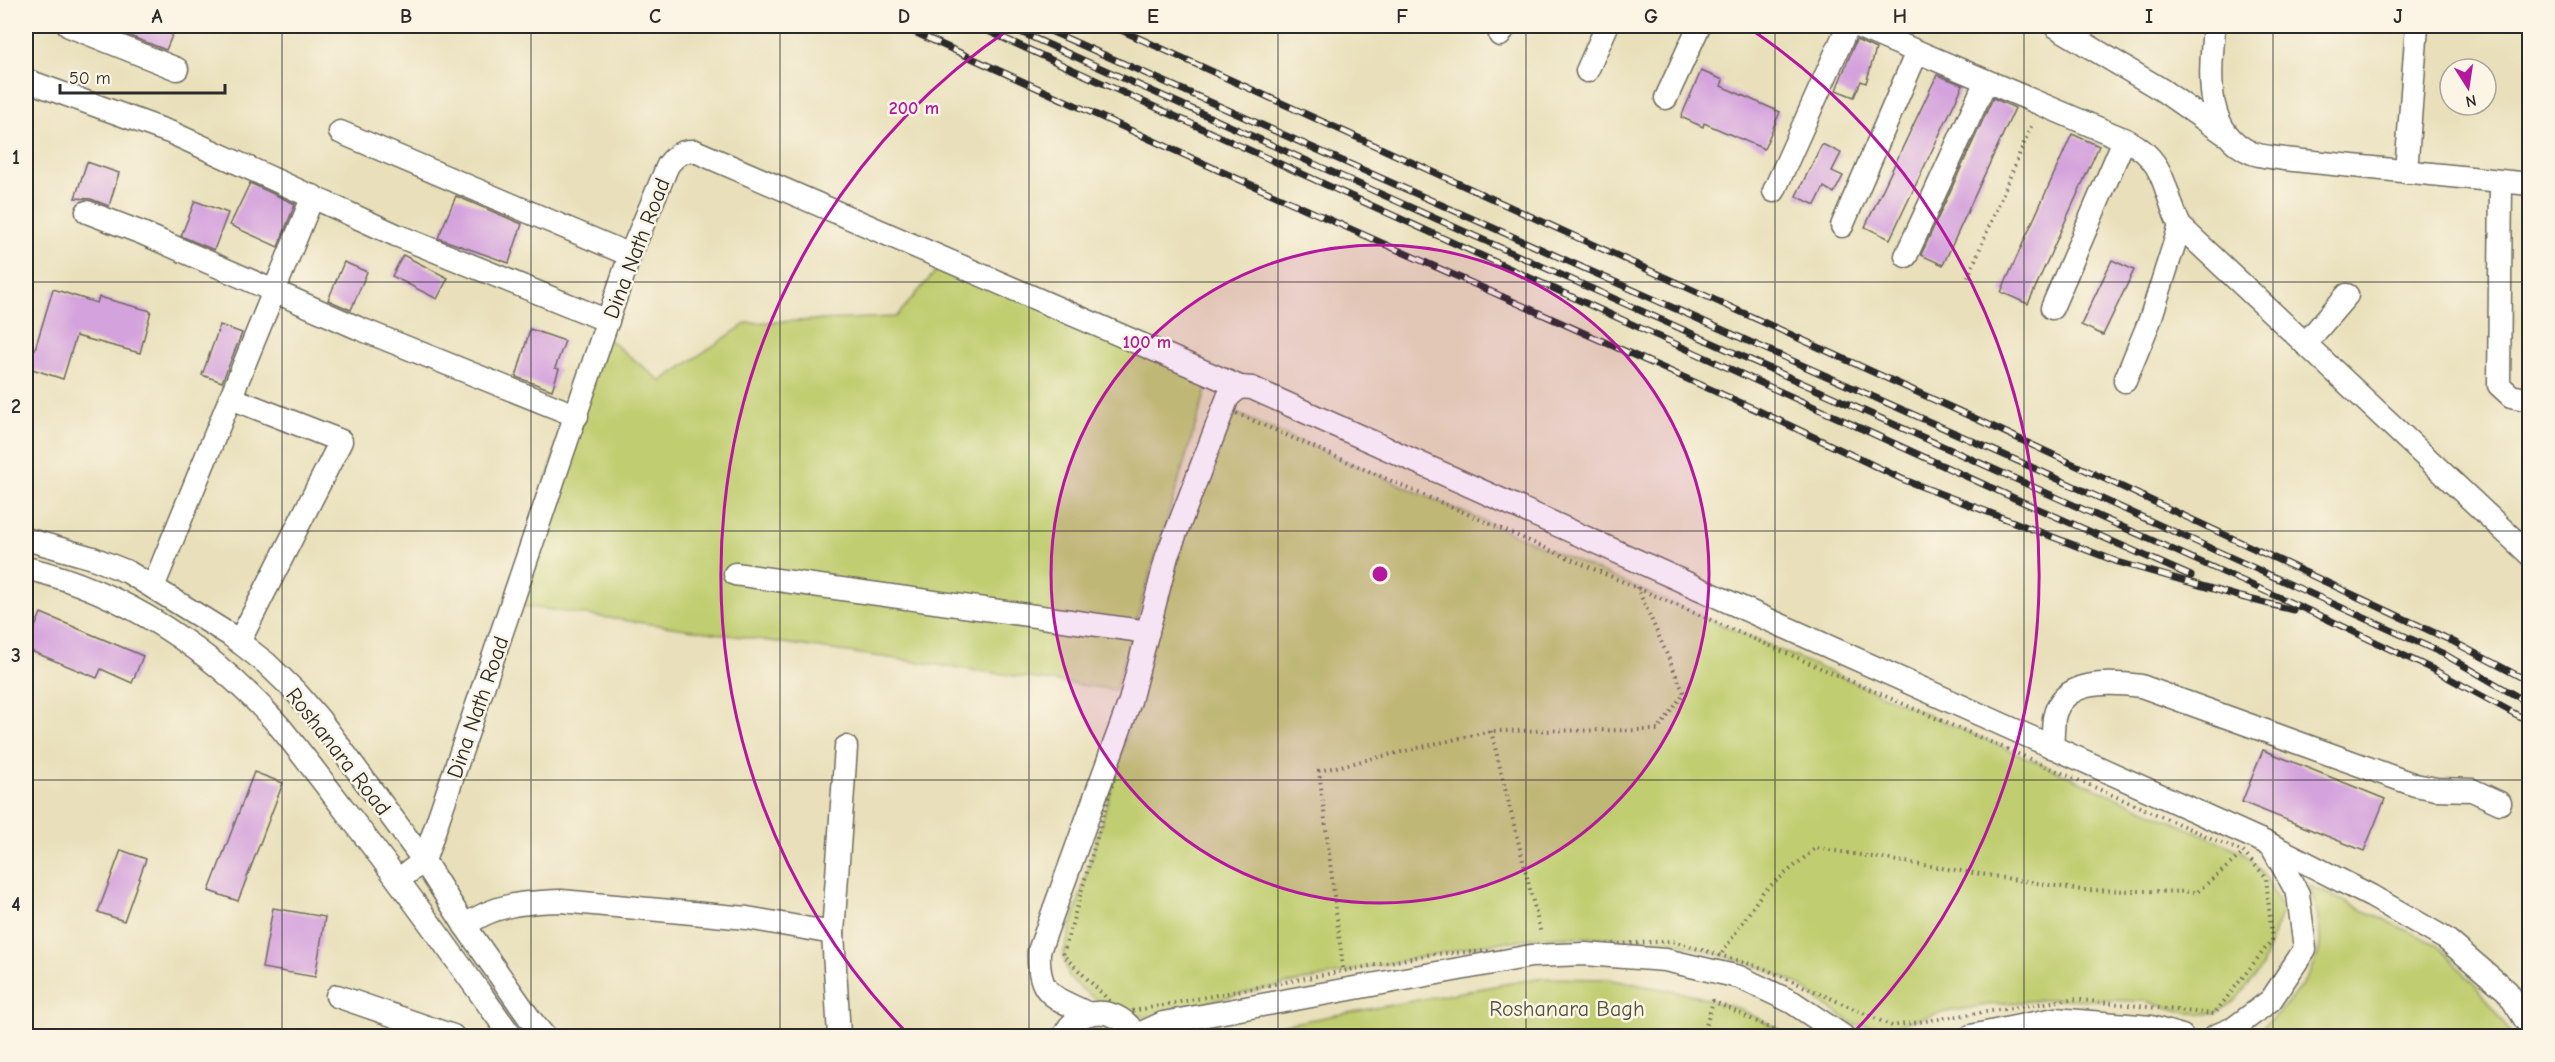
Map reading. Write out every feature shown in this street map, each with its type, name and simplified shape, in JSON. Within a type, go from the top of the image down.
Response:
[{"type":"street","points":[[69,26],[177,69]]},
{"type":"street","points":[[1587,71],[1607,26]]},
{"type":"street","points":[[1666,98],[1699,26]]},
{"type":"street","points":[[1774,191],[1848,26]]},
{"type":"street","points":[[1857,26],[2142,148],[2157,166],[2180,226],[2529,555]]},
{"type":"street","points":[[2055,26],[2162,90],[2252,153],[2284,159],[2529,184]]},
{"type":"street","points":[[2214,26],[2210,81],[2215,110],[2226,135]]},
{"type":"street","points":[[2406,172],[2417,26]]},
{"type":"street","points":[[1842,226],[1917,52]]},
{"type":"street","points":[[1906,256],[1986,81]]},
{"type":"street","points":[[31,82],[172,133],[396,235],[608,321]]},
{"type":"street","points":[[340,132],[630,255]]},
{"type":"street","points":[[2052,308],[2124,140]]},
{"type":"street","name":"Dina Nath Road","points":[[424,861],[630,255],[668,165],[675,156],[685,151],[695,152],[1240,387],[1252,388],[2271,845],[2371,896],[2446,939],[2507,991],[2529,1027]]},
{"type":"street","points":[[2501,182],[2499,386],[2511,396],[2529,400]]},
{"type":"street","points":[[153,587],[313,196]]},
{"type":"street","points":[[87,212],[142,233],[275,293],[577,416]]},
{"type":"street","points":[[2125,381],[2150,320],[2180,226]]},
{"type":"street","points":[[2305,344],[2347,295]]},
{"type":"street","points":[[1089,1014],[1050,995],[1041,978],[1039,951],[1130,701],[1167,556],[1228,397],[1240,387]]},
{"type":"street","points":[[231,398],[341,441],[240,642]]},
{"type":"street","name":"Roshanara Road","points":[[26,539],[93,558],[128,572],[240,642],[266,663],[314,712],[424,861],[465,926],[544,1036]]},
{"type":"street","name":"Roshanara Road","points":[[26,568],[97,592],[142,613],[180,638],[214,665],[279,727],[399,879],[511,1036]]},
{"type":"street","points":[[735,574],[1148,632]]},
{"type":"street","points":[[2052,747],[2055,717],[2062,702],[2074,692],[2093,684],[2111,682],[2131,684],[2415,785],[2436,789],[2472,790],[2500,803]]},
{"type":"street","points":[[839,1036],[833,933],[846,747]]},
{"type":"street","points":[[2215,1036],[2234,1028],[2271,1000],[2305,949],[2298,894],[2271,845]]},
{"type":"street","points":[[399,879],[424,861]]},
{"type":"street","points":[[465,926],[479,915],[498,908],[531,902],[561,902],[747,918],[833,933]]},
{"type":"street","points":[[1064,1036],[1076,1021],[1089,1014],[1107,1013],[1119,1017],[1129,1025],[1136,1036],[1163,1023],[1454,969],[1531,956],[1585,954],[1665,960],[1739,978],[1792,1002],[1843,1036]]},
{"type":"street","points":[[337,996],[453,1036]]},
{"type":"street","points":[[1971,1036],[2055,1019],[2151,1027],[2182,1036]]},
{"type":"path","points":[[1968,277],[2041,104]]},
{"type":"path","points":[[1231,411],[1636,586],[2243,852],[2266,877],[2272,940],[2214,1014],[2072,999],[1892,1026],[1763,968],[1672,940],[1433,954],[1122,1013],[1063,955],[1187,526],[1231,411]]},
{"type":"path","points":[[1344,971],[1319,771],[1491,731],[1658,730],[1684,693],[1636,586]]},
{"type":"path","points":[[1491,731],[1541,937]]},
{"type":"path","points":[[1721,955],[1763,892],[1816,848],[2080,890],[2197,892],[2243,852]]},
{"type":"path","points":[[1703,1036],[1713,1001],[1787,1036]]},
{"type":"green space","points":[[942,264],[1209,381],[1115,690],[509,604],[593,327],[661,381],[747,323],[896,317]]},
{"type":"green space","points":[[1231,411],[2243,852],[2266,877],[2282,911],[2261,969],[2235,1001],[2214,1014],[2188,1013],[2145,1001],[2054,999],[1987,1005],[1940,1013],[1892,1026],[1855,1025],[1823,1004],[1800,985],[1763,968],[1672,941],[1611,937],[1541,937],[1481,945],[1253,991],[1146,1017],[1122,1013],[1089,995],[1069,977],[1063,955],[1187,526]]},
{"type":"green space","points":[[2309,885],[2438,945],[2475,985],[2513,1036],[2250,1036],[2281,1010],[2301,986],[2315,961],[2319,950],[2320,934]]},
{"type":"green space","name":"Roshanara Bagh","points":[[1538,978],[1607,979],[1689,994],[1740,1009],[1792,1036],[1221,1036]]},
{"type":"building","points":[[104,26],[176,26],[166,50]]},
{"type":"building","points":[[1856,40],[1876,49],[1866,83],[1861,81],[1854,97],[1836,90]]},
{"type":"building","points":[[1701,71],[1723,80],[1721,86],[1780,112],[1764,149],[1704,123],[1703,127],[1681,117]]},
{"type":"building","points":[[1937,75],[1963,85],[1890,239],[1865,227]]},
{"type":"building","points":[[1993,98],[2015,108],[1943,265],[1921,255]]},
{"type":"building","points":[[2072,134],[2099,146],[2028,304],[2001,292]]},
{"type":"building","points":[[1822,144],[1841,153],[1832,171],[1843,176],[1834,193],[1824,187],[1815,205],[1796,196]]},
{"type":"building","points":[[87,162],[119,173],[109,206],[91,199],[75,198]]},
{"type":"building","points":[[250,183],[295,204],[278,247],[230,225]]},
{"type":"building","points":[[456,196],[522,224],[509,263],[438,238]]},
{"type":"building","points":[[195,201],[228,213],[214,250],[181,236]]},
{"type":"building","points":[[403,255],[448,278],[437,299],[392,276]]},
{"type":"building","points":[[2112,260],[2134,270],[2103,335],[2081,325]]},
{"type":"building","points":[[344,262],[367,272],[351,310],[328,300]]},
{"type":"building","points":[[53,289],[97,303],[99,297],[151,311],[140,353],[76,336],[63,379],[26,367],[31,347],[35,349]]},
{"type":"building","points":[[220,325],[242,333],[222,382],[202,375]]},
{"type":"building","points":[[530,329],[565,341],[555,368],[559,369],[552,390],[516,377]]},
{"type":"building","points":[[41,613],[143,656],[132,683],[101,669],[97,678],[26,649]]},
{"type":"building","points":[[2263,750],[2385,799],[2364,851],[2242,802]]},
{"type":"building","points":[[254,772],[283,783],[238,901],[209,891]]},
{"type":"building","points":[[121,850],[146,859],[124,921],[98,912]]},
{"type":"building","points":[[273,908],[325,917],[315,977],[262,968]]},
{"type":"railway","points":[[901,26],[1757,410],[1902,479],[2118,562],[2293,610]]},
{"type":"railway","points":[[977,26],[2016,499],[2191,576]]},
{"type":"railway","points":[[1007,26],[2325,618],[2434,670],[2530,722]]},
{"type":"railway","points":[[1039,26],[2038,470],[2444,654],[2530,704]]},
{"type":"railway","points":[[1112,26],[1983,422],[2452,641],[2530,682]]}]
